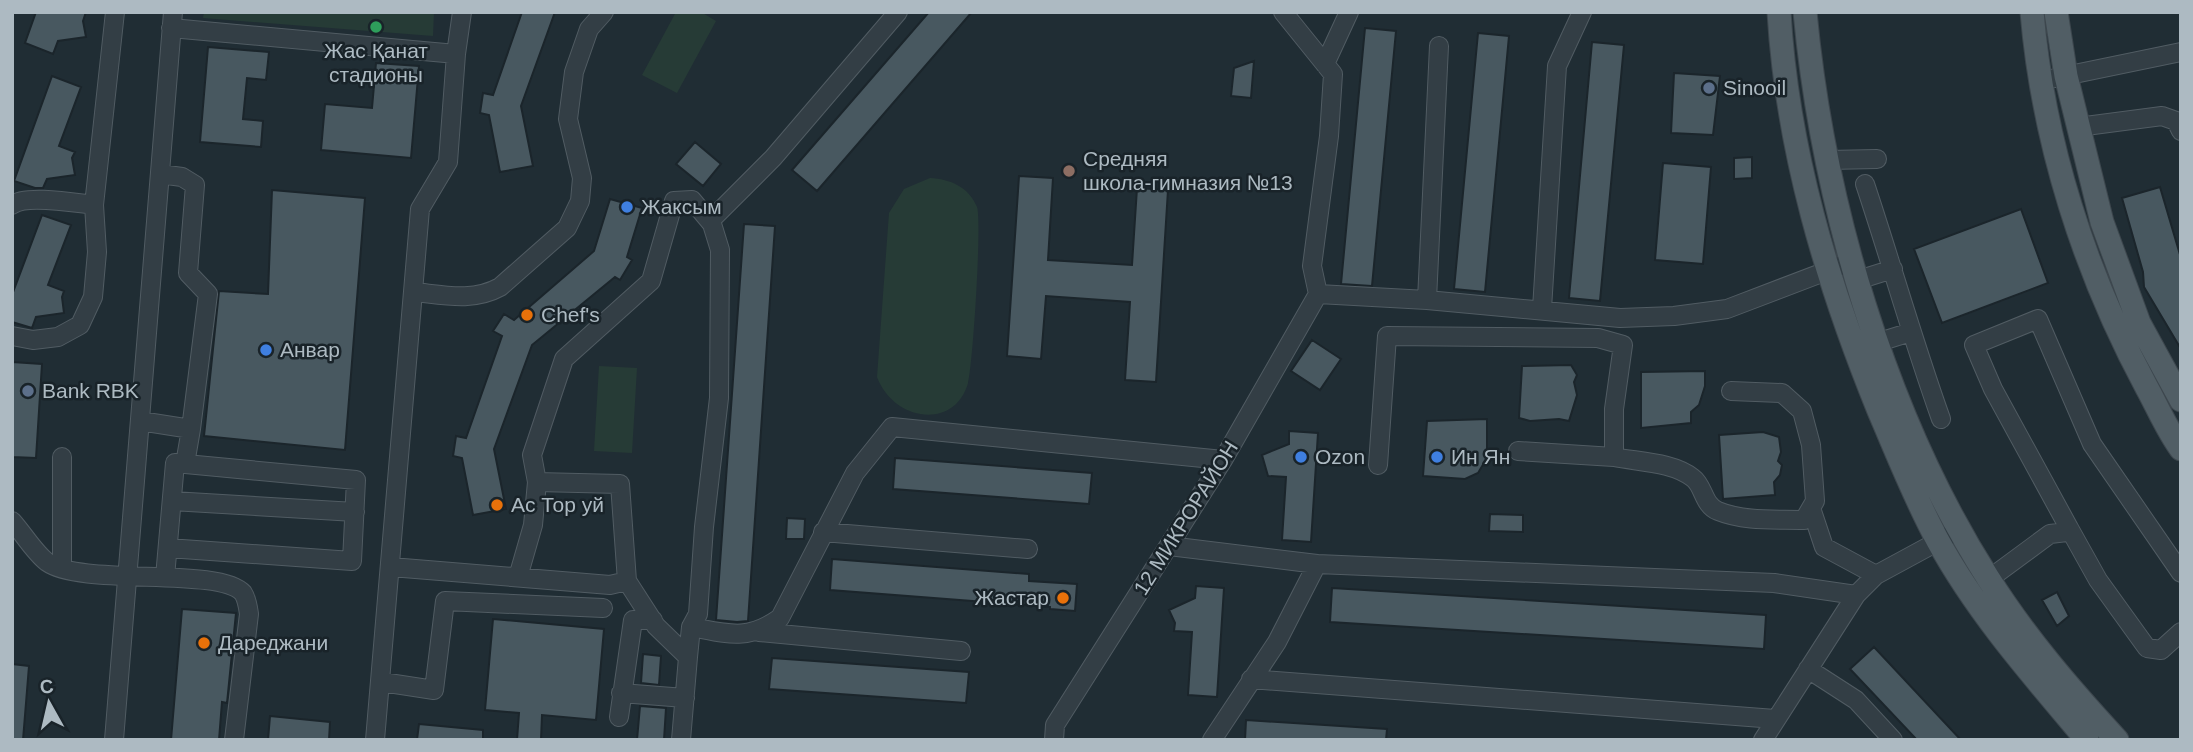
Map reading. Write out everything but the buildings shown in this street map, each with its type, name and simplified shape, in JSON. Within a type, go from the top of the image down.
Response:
[{"type":"main road","points":[[1779,12],[1795,142],[1827,269],[1851,342],[1905,473],[1939,542],[2004,642],[2087,740]]},
{"type":"main road","points":[[1805,12],[1811,80],[1856,270],[1879,342],[1918,443],[1959,530],[1989,579],[2035,647],[2117,740]]},
{"type":"main road","points":[[2031,14],[2042,80],[2073,218],[2117,333],[2181,449]]},
{"type":"main road","points":[[2056,14],[2066,76],[2102,222],[2139,323],[2181,400]]},
{"type":"street","points":[[12,336],[33,340],[58,337],[80,325],[93,297],[97,252],[94,205],[115,12]]},
{"type":"street","points":[[375,740],[420,209],[448,162],[462,12]]},
{"type":"street","points":[[414,292],[472,298],[488,294],[500,287],[567,228],[580,201],[582,178],[568,119],[574,72],[589,29],[604,12]]},
{"type":"street","points":[[710,221],[773,158],[898,12]]},
{"type":"street","points":[[1283,12],[1333,74],[1329,136],[1312,266],[1318,294],[1542,309],[1620,318],[1727,309],[1827,269],[1893,268]]},
{"type":"street","points":[[1325,64],[1349,12]]},
{"type":"street","points":[[1542,309],[1557,66],[1582,12]]},
{"type":"street","points":[[2031,14],[2056,14]]},
{"type":"street","points":[[114,740],[172,20],[456,54]]},
{"type":"street","points":[[1427,300],[1439,46]]},
{"type":"street","points":[[2042,80],[2181,52]]},
{"type":"street","points":[[2078,127],[2162,116],[2176,121],[2181,131]]},
{"type":"street","points":[[1828,160],[1878,159]]},
{"type":"street","points":[[160,174],[181,177],[195,185],[188,273],[208,293],[185,464]]},
{"type":"street","points":[[1865,184],[1941,419]]},
{"type":"street","points":[[12,205],[17,201],[43,200],[94,205]]},
{"type":"street","points":[[518,577],[533,525],[537,482],[532,455],[564,359],[651,281],[674,201],[692,200],[710,221],[720,250],[719,398],[704,527],[698,614],[691,627],[681,740]]},
{"type":"street","name":"12 МИКРОРАЙОН","points":[[1054,740],[1055,725],[1223,460],[1318,294]]},
{"type":"street","points":[[2181,573],[2092,444],[2038,319],[1974,345],[1993,389],[2098,580],[2147,648],[2161,650],[2181,632]]},
{"type":"street","points":[[1879,342],[1911,332]]},
{"type":"street","points":[[1378,465],[1387,336],[1598,338],[1623,345],[1614,409],[1615,457]]},
{"type":"street","points":[[1518,451],[1615,457],[1676,469],[1695,479],[1705,499],[1716,510],[1756,519],[1804,520],[1815,501],[1811,445],[1802,411],[1782,393],[1731,391]]},
{"type":"street","points":[[140,421],[191,429]]},
{"type":"street","points":[[759,632],[780,618],[855,473],[892,427],[1223,460]]},
{"type":"street","points":[[62,457],[62,568]]},
{"type":"street","points":[[165,577],[175,463],[356,480],[352,561],[168,548]]},
{"type":"street","points":[[537,482],[620,484],[627,581],[653,620],[688,657]]},
{"type":"street","points":[[172,501],[355,512]]},
{"type":"street","points":[[1811,508],[1824,547],[1876,575]]},
{"type":"street","points":[[12,521],[47,562],[62,568],[232,586],[243,593],[249,614],[234,740]]},
{"type":"street","points":[[1989,579],[2050,534],[2067,532],[2069,528]]},
{"type":"street","points":[[1763,740],[1856,595],[1876,575],[1959,530]]},
{"type":"street","points":[[823,532],[1028,549]]},
{"type":"street","points":[[1169,546],[1317,564],[1773,583],[1856,595]]},
{"type":"street","points":[[1212,740],[1277,642],[1317,564]]},
{"type":"street","points":[[391,567],[610,585],[627,581]]},
{"type":"street","points":[[382,682],[434,690],[445,601],[603,608]]},
{"type":"street","points":[[620,718],[621,693],[633,620],[653,620]]},
{"type":"street","points":[[691,627],[730,634],[759,632],[961,651]]},
{"type":"street","points":[[1808,668],[1856,700],[1892,740]]},
{"type":"street","points":[[1251,679],[1775,719]]},
{"type":"street","points":[[621,693],[685,698]]},
{"type":"green space","name":"Жас Қанат стадионы","points":[[204,12],[434,12],[433,36],[203,18]]},
{"type":"green space","points":[[676,12],[701,12],[716,21],[677,93],[642,75]]},
{"type":"green space","points":[[930,178],[952,182],[964,189],[974,200],[978,218],[974,323],[968,383],[961,398],[951,408],[938,414],[910,411],[897,404],[885,392],[877,377],[889,213],[904,189]]},
{"type":"green space","points":[[599,366],[637,368],[632,453],[594,451]]},
{"type":"place","name":"Жас Қанат стадионы","points":[[376,27]]},
{"type":"place","name":"Sinooil","points":[[1709,88]]},
{"type":"place","name":"Средняя школа-гимназия №13","points":[[1069,171]]},
{"type":"place","name":"Жаксым","points":[[627,207]]},
{"type":"place","name":"Chef's","points":[[527,315]]},
{"type":"place","name":"Анвар","points":[[266,350]]},
{"type":"place","name":"Bank RBK","points":[[28,391]]},
{"type":"place","name":"Ozon","points":[[1301,457]]},
{"type":"place","name":"Ин Ян","points":[[1437,457]]},
{"type":"place","name":"Ас Тор уй","points":[[497,505]]},
{"type":"place","name":"Жастар","points":[[1063,598]]},
{"type":"place","name":"Дареджани","points":[[204,643]]}]
